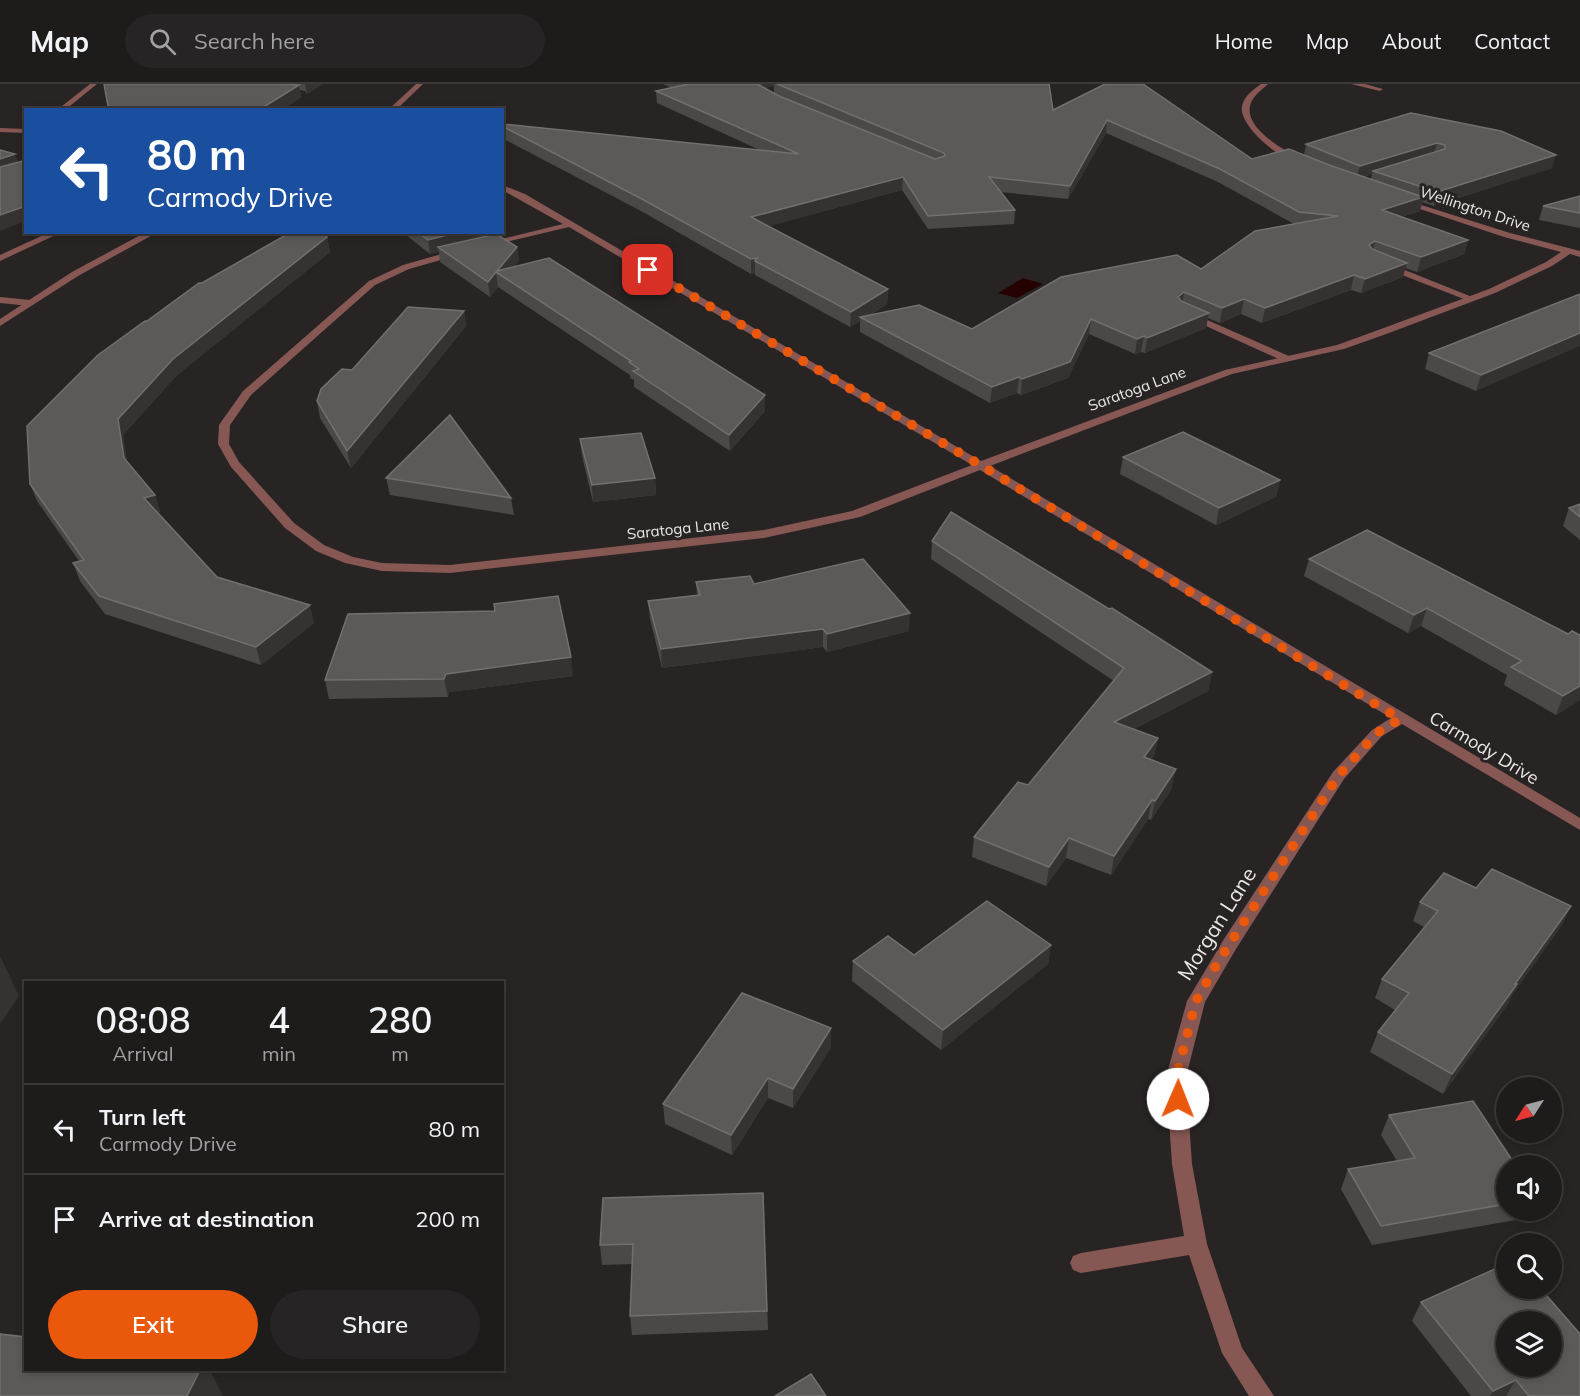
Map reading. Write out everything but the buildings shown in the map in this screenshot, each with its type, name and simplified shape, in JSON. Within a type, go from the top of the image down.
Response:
[{"type":"street","points":[[63,108],[94,84]]},
{"type":"street","points":[[393,108],[420,84]]},
{"type":"street","points":[[1265,84],[1258,88],[1247,101],[1245,114],[1252,129],[1270,144],[1305,163]]},
{"type":"street","points":[[1354,84],[1380,88]]},
{"type":"street","points":[[0,130],[24,130]]},
{"type":"street","name":"Carmody Drive","points":[[504,189],[982,466],[1580,825]]},
{"type":"street","name":"Wellington Drive","points":[[1389,195],[1507,235],[1574,252]]},
{"type":"street","name":"Saratoga Lane","points":[[569,225],[430,259],[372,283],[232,408],[222,426],[222,442],[231,461],[301,535],[319,548],[355,560],[415,569],[480,566],[744,537],[801,528],[856,514],[1175,390],[1229,372],[1340,347],[1472,299],[1522,278],[1574,252]]},
{"type":"street","points":[[0,258],[54,234]]},
{"type":"street","points":[[0,323],[75,274],[150,234]]},
{"type":"street","points":[[1373,260],[1472,299]]},
{"type":"street","points":[[0,300],[30,303]]},
{"type":"street","points":[[1183,312],[1287,359]]},
{"type":"street","name":"Morgan Lane","points":[[1262,1396],[1233,1353],[1196,1244],[1182,1164],[1176,1077],[1196,1001],[1338,776],[1377,733],[1400,719]]},
{"type":"street","points":[[1080,1263],[1196,1244]]},
{"type":"shaded area","points":[[1023,278],[1043,284],[1017,298],[998,293]]},
{"type":"route","points":[[648,270],[982,466],[1400,719],[1377,733],[1338,776],[1218,962],[1196,1001],[1176,1077],[1178,1099]]}]
